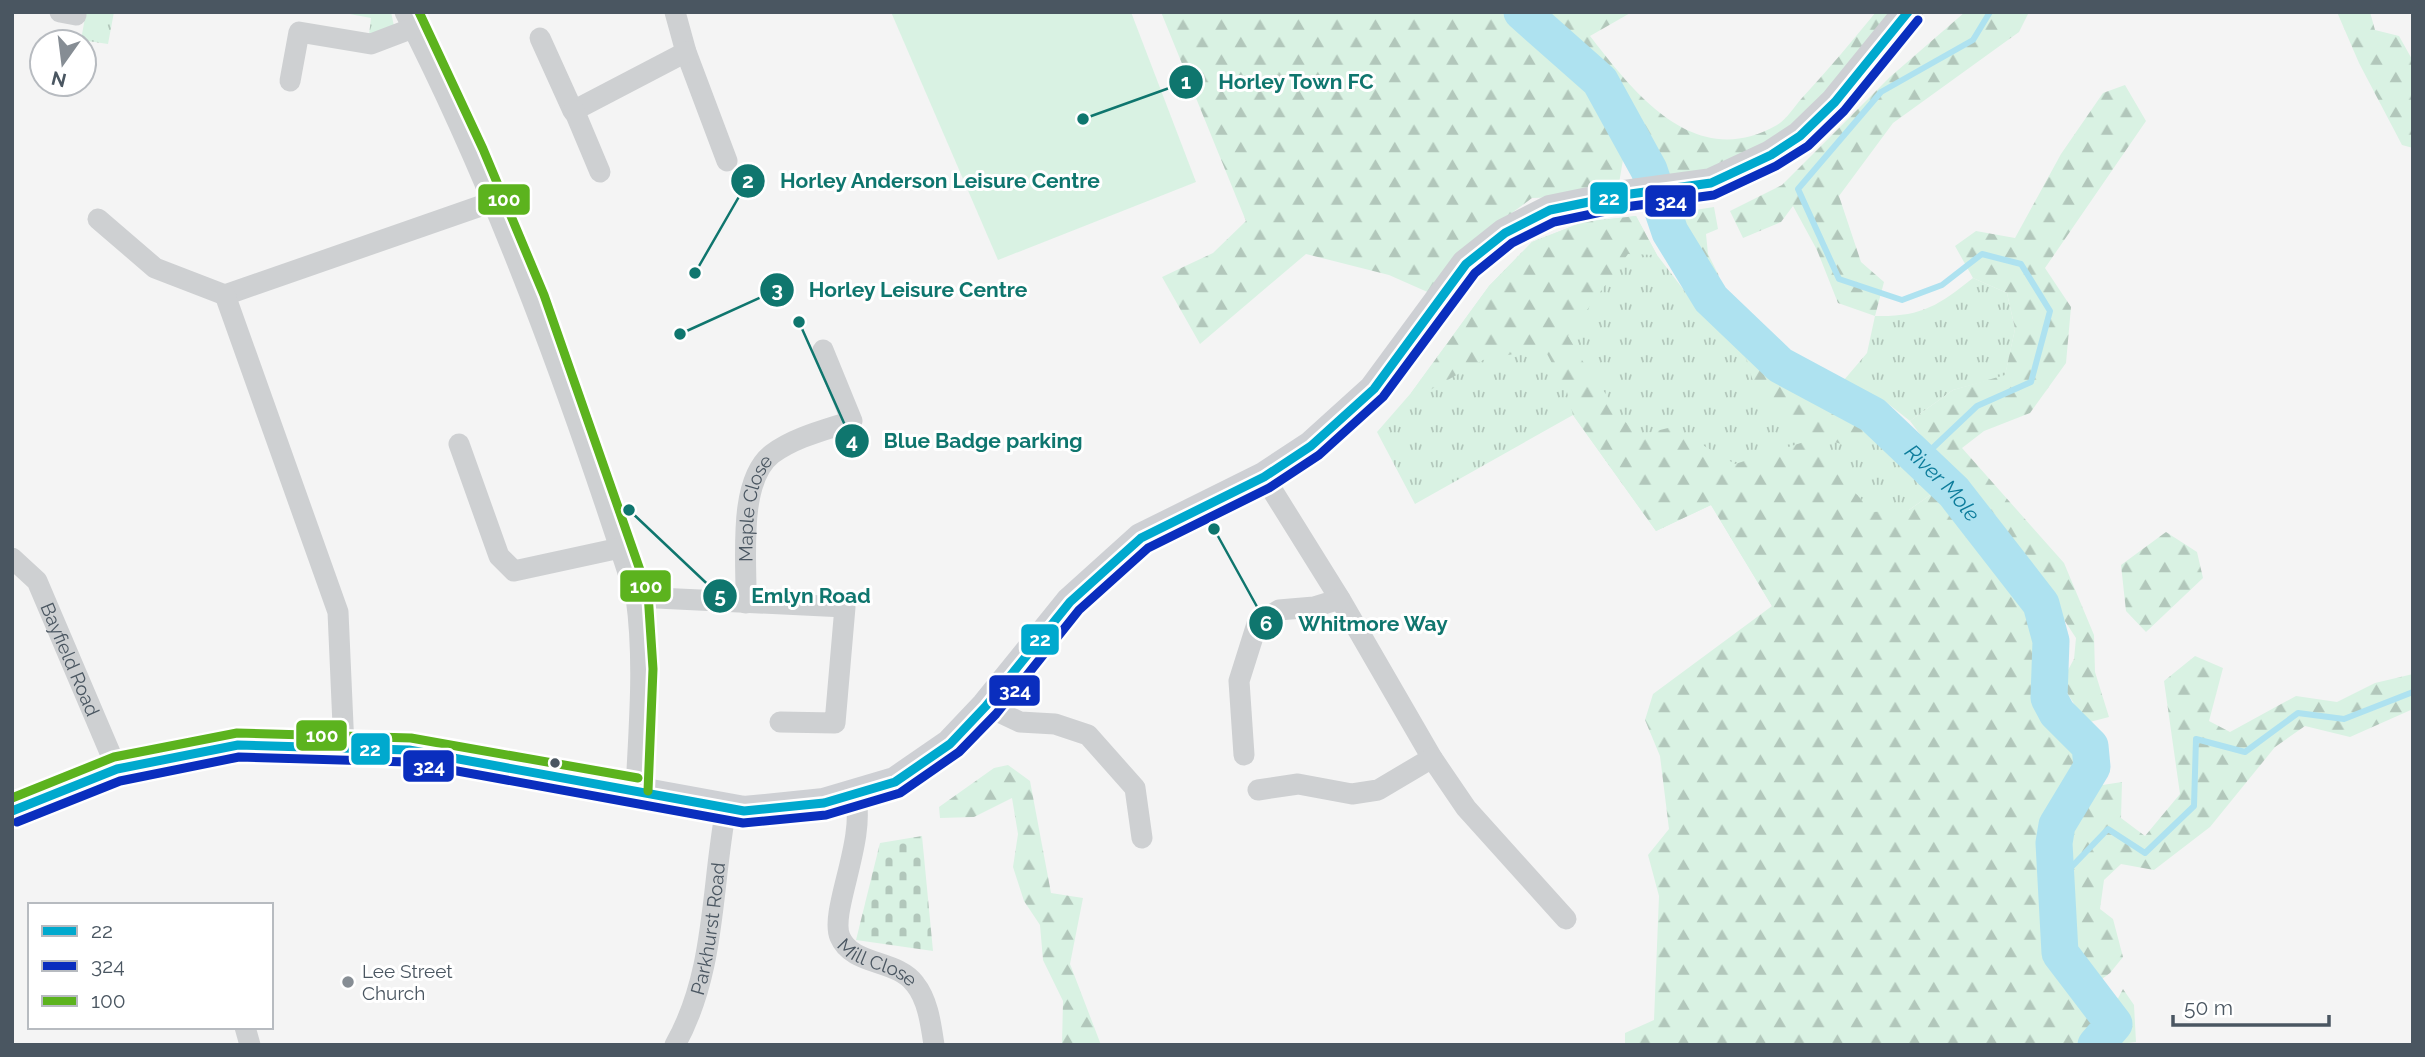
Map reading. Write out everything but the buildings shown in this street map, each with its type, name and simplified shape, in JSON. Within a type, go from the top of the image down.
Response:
[{"type":"street","points":[[675,12],[686,52],[727,161]]},
{"type":"street","points":[[12,811],[117,769],[238,745],[422,752],[726,809],[778,810],[855,795],[895,782],[950,744],[986,706],[1070,602],[1142,538],[1264,477],[1311,446],[1374,389],[1466,264],[1505,233],[1550,210],[1623,195],[1686,188],[1723,177],[1771,155],[1800,136],[1835,102],[1908,12]]},
{"type":"street","points":[[290,81],[299,32],[372,44],[409,20],[492,202],[578,423],[636,597],[640,626],[641,682],[636,790]]},
{"type":"street","points":[[540,38],[600,172]]},
{"type":"street","points":[[574,110],[686,52]]},
{"type":"street","points":[[98,219],[155,268],[225,295],[492,202]]},
{"type":"street","points":[[225,295],[338,612],[344,748]]},
{"type":"street","name":"Maple Close","points":[[746,603],[748,508],[755,475],[771,455],[786,446],[852,421],[823,350]]},
{"type":"street","points":[[459,444],[499,556],[514,571],[620,548]]},
{"type":"street","points":[[1264,477],[1340,599],[1432,758],[1466,807],[1566,919]]},
{"type":"street","name":"Bayfield Road","points":[[12,558],[37,581],[117,769]]},
{"type":"street","points":[[636,597],[845,607],[835,723],[780,722]]},
{"type":"street","points":[[1244,755],[1239,681],[1257,624],[1279,610],[1314,607],[1340,599]]},
{"type":"street","points":[[986,706],[1020,722],[1055,724],[1088,735],[1135,789],[1142,838]]},
{"type":"street","points":[[1258,790],[1298,784],[1352,793],[1378,790],[1432,758]]},
{"type":"street","name":"Mill Close","points":[[855,795],[859,831],[839,918],[839,936],[848,949],[889,965],[915,983],[925,1000],[934,1045]]},
{"type":"street","name":"Parkhurst Road","points":[[675,1045],[695,1001],[706,961],[726,809]]},
{"type":"green space","points":[[86,12],[114,12],[108,44],[98,43],[98,28],[83,28]]},
{"type":"green space","points":[[339,12],[391,12],[394,26],[369,35],[371,18]]},
{"type":"green space","points":[[891,12],[1131,12],[1196,182],[998,260]]},
{"type":"green space","points":[[1161,12],[1501,12],[1582,77],[1624,154],[1617,195],[1532,198],[1486,232],[1432,294],[1389,275],[1306,254],[1200,344],[1162,277],[1213,253],[1246,221]]},
{"type":"green space","points":[[1535,12],[1632,12],[1590,36],[1647,102],[1670,120],[1694,133],[1720,139],[1747,137],[1780,123],[1876,12],[1900,12],[1831,101],[1737,167],[1667,176],[1620,100],[1577,46]]},
{"type":"green space","points":[[1965,12],[2029,12],[2019,32],[1893,123],[1839,196],[1861,262],[1884,282],[1875,316],[1838,303],[1817,250],[1793,206],[1781,222],[1743,238],[1730,211],[1782,185],[1890,77]]},
{"type":"green space","points":[[2337,12],[2370,12],[2375,30],[2399,36],[2413,61],[2413,148],[2402,145],[2359,63]]},
{"type":"green space","points":[[2125,85],[2146,121],[2045,268],[2071,307],[2066,363],[2030,413],[1984,431],[1962,448],[2064,563],[2094,635],[2095,672],[2109,717],[2086,723],[2061,683],[2074,659],[2076,638],[1996,516],[1941,462],[1910,421],[1953,390],[2005,375],[2015,329],[2007,293],[1973,278],[1955,246],[1976,231],[2015,238],[2061,154],[2103,93]]},
{"type":"green space","points":[[1714,207],[1718,229],[1706,234],[1708,254],[1719,276],[1714,281],[1696,258],[1676,213]]},
{"type":"green space","points":[[1636,216],[1657,255],[1693,302],[1743,350],[1792,386],[1851,410],[1877,440],[1936,491],[1772,606],[1711,505],[1656,531],[1573,415],[1415,504],[1377,432],[1411,393],[1489,286],[1532,242],[1583,222]]},
{"type":"green space","points":[[1636,216],[1657,255],[1628,254],[1568,336],[1585,365],[1636,436],[1672,427],[1735,464],[1807,441],[1873,512],[1909,510],[1936,491],[2035,607],[2044,653],[2041,694],[2049,717],[2079,754],[2076,775],[2051,814],[2045,848],[2050,950],[2057,966],[2096,1014],[2095,1036],[2084,1045],[1625,1045],[1625,1033],[1654,1020],[1659,896],[1648,855],[1669,829],[1660,756],[1645,720],[1653,694],[1772,606],[1711,505],[1656,531],[1573,415],[1567,392],[1544,348],[1483,360],[1423,394],[1411,393],[1489,286],[1532,242],[1583,222]]},
{"type":"green space","points":[[1973,278],[2007,293],[2015,329],[2005,376],[1953,390],[1910,421],[1886,402],[1844,380],[1867,353],[1875,316],[1905,314],[1928,308]]},
{"type":"green space","points":[[1743,350],[1792,386],[1851,410],[1877,440],[1855,448],[1814,436],[1771,408],[1752,378]]},
{"type":"green space","points":[[2166,532],[2197,552],[2203,578],[2146,632],[2126,611],[2121,565]]},
{"type":"green space","points":[[2195,656],[2223,668],[2209,721],[2230,732],[2296,696],[2337,702],[2375,683],[2413,674],[2413,709],[2350,737],[2305,726],[2275,747],[2210,827],[2154,870],[2121,864],[2104,880],[2100,909],[2113,919],[2123,957],[2110,973],[2094,985],[2074,960],[2069,898],[2071,828],[2096,786],[2122,782],[2121,818],[2145,836],[2180,794],[2164,681]]},
{"type":"green space","points":[[1008,765],[1030,781],[1051,893],[1083,898],[1070,964],[1101,1045],[1062,1045],[1063,1001],[1043,960],[1040,925],[1024,901],[1013,867],[1018,834],[1012,798],[974,817],[940,818],[939,807],[994,768]]},
{"type":"green space","points":[[922,836],[933,951],[856,940],[880,843]]},
{"type":"green space","points":[[2123,989],[2134,1005],[2136,1042],[2111,1045],[2123,1030],[2116,1002]]},
{"type":"waterway","name":"River Mole","points":[[1522,12],[1600,81],[1649,170],[1670,232],[1711,299],[1780,365],[1873,415],[1954,492],[2041,604],[2051,641],[2049,698],[2057,713],[2090,746],[2092,767],[2057,825],[2054,843],[2060,953],[2114,1024],[2096,1045]]},
{"type":"waterway","points":[[1920,460],[1977,406],[2031,382],[2050,311],[2021,264],[1982,254],[1942,285],[1902,300],[1839,279],[1798,189],[1881,92],[1973,40],[1990,12]]},
{"type":"waterway","points":[[2057,882],[2108,829],[2145,853],[2194,806],[2196,739],[2245,752],[2298,713],[2344,719],[2413,692]]},
{"type":"transit line","name":"100","points":[[419,12],[483,149],[544,295],[648,593],[653,669],[648,791]]},
{"type":"transit line","name":"22","points":[[12,811],[117,769],[238,745],[409,750],[744,811],[824,803],[895,782],[950,744],[986,706],[1070,602],[1141,538],[1264,477],[1311,446],[1374,389],[1466,264],[1505,233],[1550,210],[1623,195],[1711,183],[1771,155],[1800,136],[1835,102],[1908,12]]},
{"type":"transit line","name":"324","points":[[17,822],[120,781],[239,757],[408,762],[743,823],[826,815],[900,793],[959,752],[996,714],[1079,610],[1148,548],[1269,488],[1319,455],[1383,397],[1475,273],[1512,243],[1554,222],[1625,207],[1714,195],[1776,166],[1808,146],[1844,111],[1918,20]]},
{"type":"transit line","name":"100","points":[[12,798],[114,757],[237,733],[411,738],[638,778]]},
{"type":"place","name":"Horley Town FC","points":[[1083,119]]},
{"type":"place","name":"Horley Anderson Leisure Centre","points":[[695,273]]},
{"type":"place","name":"Blue Badge parking","points":[[799,322]]},
{"type":"place","name":"Horley Leisure Centre","points":[[680,334]]},
{"type":"place","name":"Emlyn Road","points":[[629,510]]},
{"type":"place","name":"Whitmore Way","points":[[1214,529]]},
{"type":"place","name":"Lee Street Church","points":[[348,982]]}]
